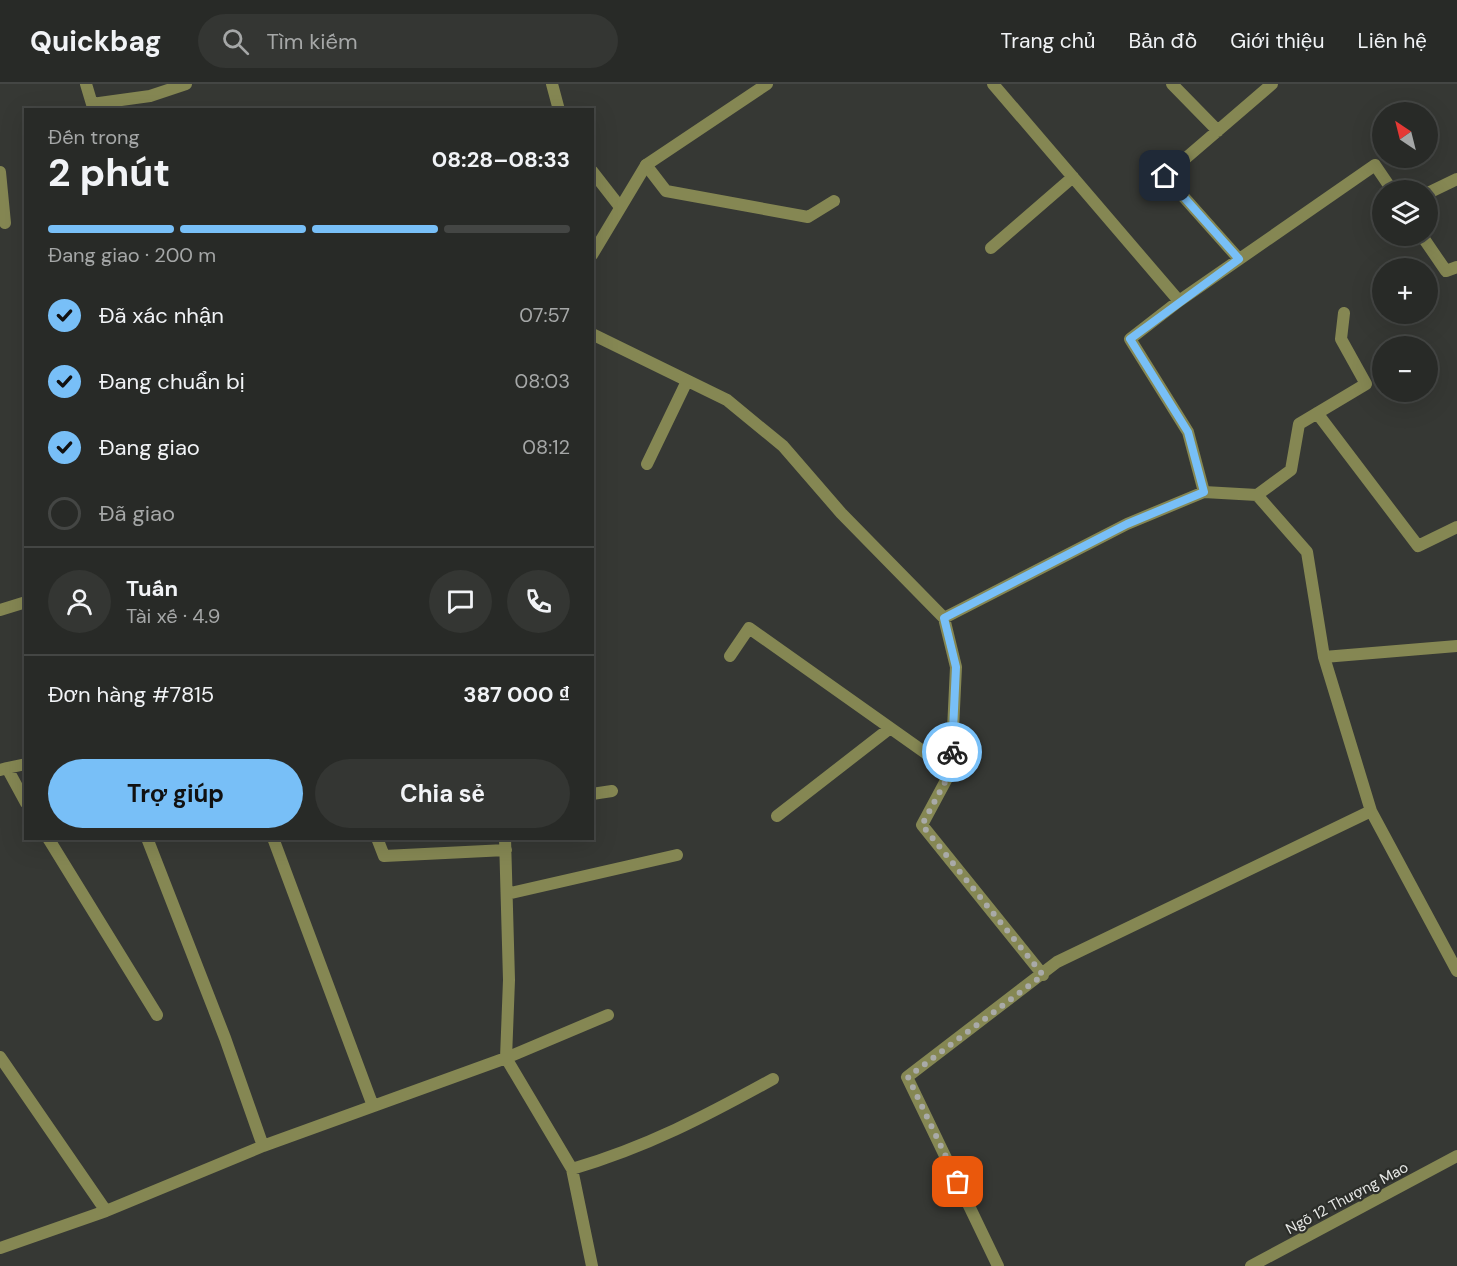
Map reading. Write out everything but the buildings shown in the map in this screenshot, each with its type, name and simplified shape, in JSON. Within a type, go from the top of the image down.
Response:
[{"type":"street","points":[[86,84],[92,104],[150,96],[186,84]]},
{"type":"street","points":[[552,84],[558,108]]},
{"type":"street","points":[[594,252],[646,165],[768,84]]},
{"type":"street","points":[[993,84],[1179,301]]},
{"type":"street","points":[[1172,84],[1218,131]]},
{"type":"street","points":[[1239,259],[1165,176],[1272,84]]},
{"type":"street","points":[[646,165],[666,191],[773,212],[808,217],[834,201]]},
{"type":"street","points":[[1204,492],[1188,432],[1130,339],[1179,301],[1375,165],[1385,180]]},
{"type":"street","points":[[0,172],[5,223]]},
{"type":"street","points":[[594,174],[620,207]]},
{"type":"street","points":[[991,248],[1073,177]]},
{"type":"street","points":[[1438,188],[1457,178]]},
{"type":"street","points":[[1429,246],[1446,271],[1457,267]]},
{"type":"street","points":[[944,618],[1127,524],[1204,492],[1257,495],[1291,470],[1299,424],[1365,384],[1341,339],[1344,313]]},
{"type":"street","points":[[594,335],[727,400],[783,446],[841,513],[944,618],[956,667],[951,771],[922,825],[1043,975]]},
{"type":"street","points":[[647,464],[687,381]]},
{"type":"street","points":[[1317,413],[1418,546],[1457,527]]},
{"type":"street","points":[[1257,495],[1307,552],[1324,657],[1371,811],[1457,971]]},
{"type":"street","points":[[1,606],[24,602]]},
{"type":"street","points":[[730,657],[749,628],[951,771]]},
{"type":"street","points":[[1324,657],[1457,646]]},
{"type":"street","points":[[777,816],[890,729]]},
{"type":"street","points":[[24,764],[3,769],[24,800]]},
{"type":"street","points":[[594,794],[612,791]]},
{"type":"street","points":[[998,1266],[908,1077],[1057,962],[1371,811]]},
{"type":"street","points":[[49,840],[157,1015]]},
{"type":"street","points":[[148,840],[225,1038],[263,1146]]},
{"type":"street","points":[[274,840],[373,1106]]},
{"type":"street","points":[[378,840],[384,856],[505,844],[509,980],[506,1058],[572,1169],[592,1266]]},
{"type":"street","points":[[507,894],[677,855]]},
{"type":"street","points":[[0,1248],[106,1211],[263,1146],[506,1058],[608,1015]]},
{"type":"street","points":[[0,1057],[106,1211]]},
{"type":"street","points":[[572,1169],[618,1156],[686,1127],[773,1079]]},
{"type":"street","name":"Ngõ 12 Thượng Mao","points":[[1251,1266],[1457,1156]]},
{"type":"way so far","points":[[952,752],[951,771],[922,825],[1043,975],[908,1077],[958,1182]]},
{"type":"route","points":[[952,752],[956,667],[944,618],[1127,524],[1204,492],[1188,432],[1130,339],[1239,259],[1165,176]]}]
